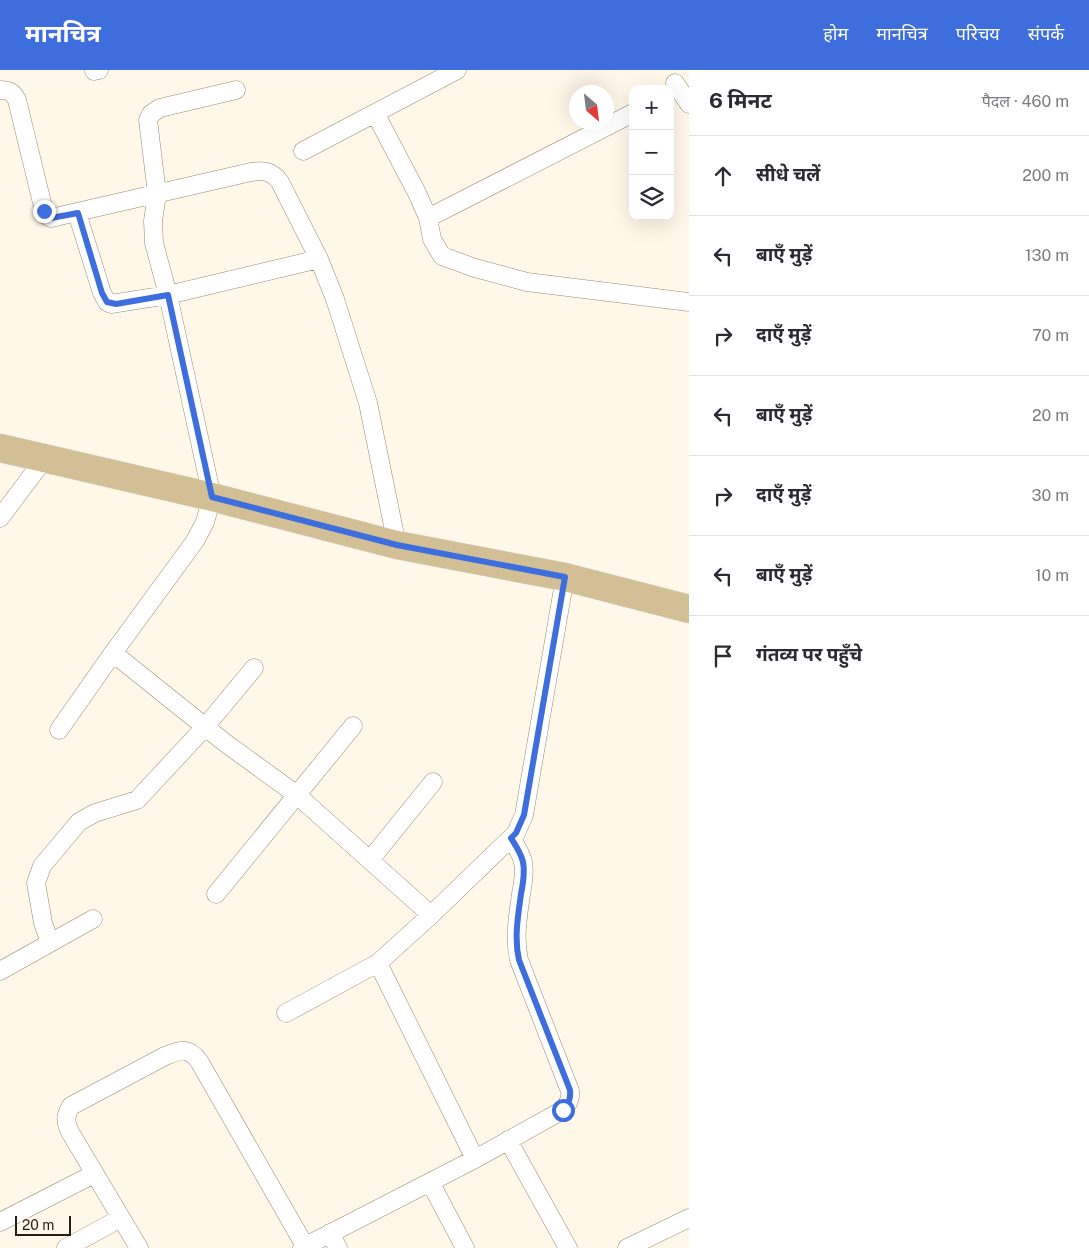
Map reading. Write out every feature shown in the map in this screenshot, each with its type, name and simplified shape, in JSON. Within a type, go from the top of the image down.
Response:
[{"type":"main road","points":[[0,448],[212,497],[397,545],[565,577],[689,610]]},
{"type":"street","points":[[303,151],[457,70]]},
{"type":"street","points":[[673,81],[689,104]]},
{"type":"street","points":[[0,90],[9,90],[14,93],[17,100],[46,216],[51,218],[251,172],[269,172],[274,174],[280,182],[319,259],[335,299],[368,403],[397,545]]},
{"type":"street","points":[[59,730],[195,541],[204,522],[212,497],[168,295],[154,243],[153,221],[157,194],[148,120],[151,114],[160,108],[236,90]]},
{"type":"street","points":[[375,113],[417,193],[428,218],[432,239],[442,256],[475,268],[527,282],[689,302]]},
{"type":"street","points":[[428,218],[629,115]]},
{"type":"street","points":[[78,213],[102,293],[107,302],[116,304],[168,295],[319,259]]},
{"type":"street","points":[[0,518],[46,458]]},
{"type":"street","points":[[286,1013],[378,963],[516,833],[524,815],[565,577]]},
{"type":"street","points":[[113,653],[205,727],[297,795],[431,915]]},
{"type":"street","points":[[50,943],[41,916],[36,883],[42,866],[79,822],[104,809],[137,800],[205,727],[254,668]]},
{"type":"street","points":[[216,894],[353,726]]},
{"type":"street","points":[[370,860],[433,782]]},
{"type":"street","points":[[139,1248],[94,1174],[66,1122],[66,1113],[71,1106],[177,1051],[193,1053],[199,1061],[304,1247],[334,1241],[430,1182],[563,1110],[569,1103],[571,1097],[570,1090],[519,960],[516,936],[524,876],[520,852],[511,838]]},
{"type":"street","points":[[0,971],[93,919]]},
{"type":"street","points":[[378,963],[475,1159]]},
{"type":"street","points":[[508,1140],[568,1248]]},
{"type":"street","points":[[0,1222],[94,1174]]},
{"type":"street","points":[[430,1182],[465,1248]]},
{"type":"street","points":[[66,1248],[121,1218]]},
{"type":"street","points":[[627,1248],[689,1218]]},
{"type":"route","points":[[44,211],[46,216],[51,218],[78,213],[102,293],[107,302],[116,304],[168,295],[212,497],[397,545],[565,577],[524,815],[516,833],[511,838],[520,852],[524,876],[516,936],[519,960],[570,1090],[571,1097],[569,1103],[563,1110]]}]
